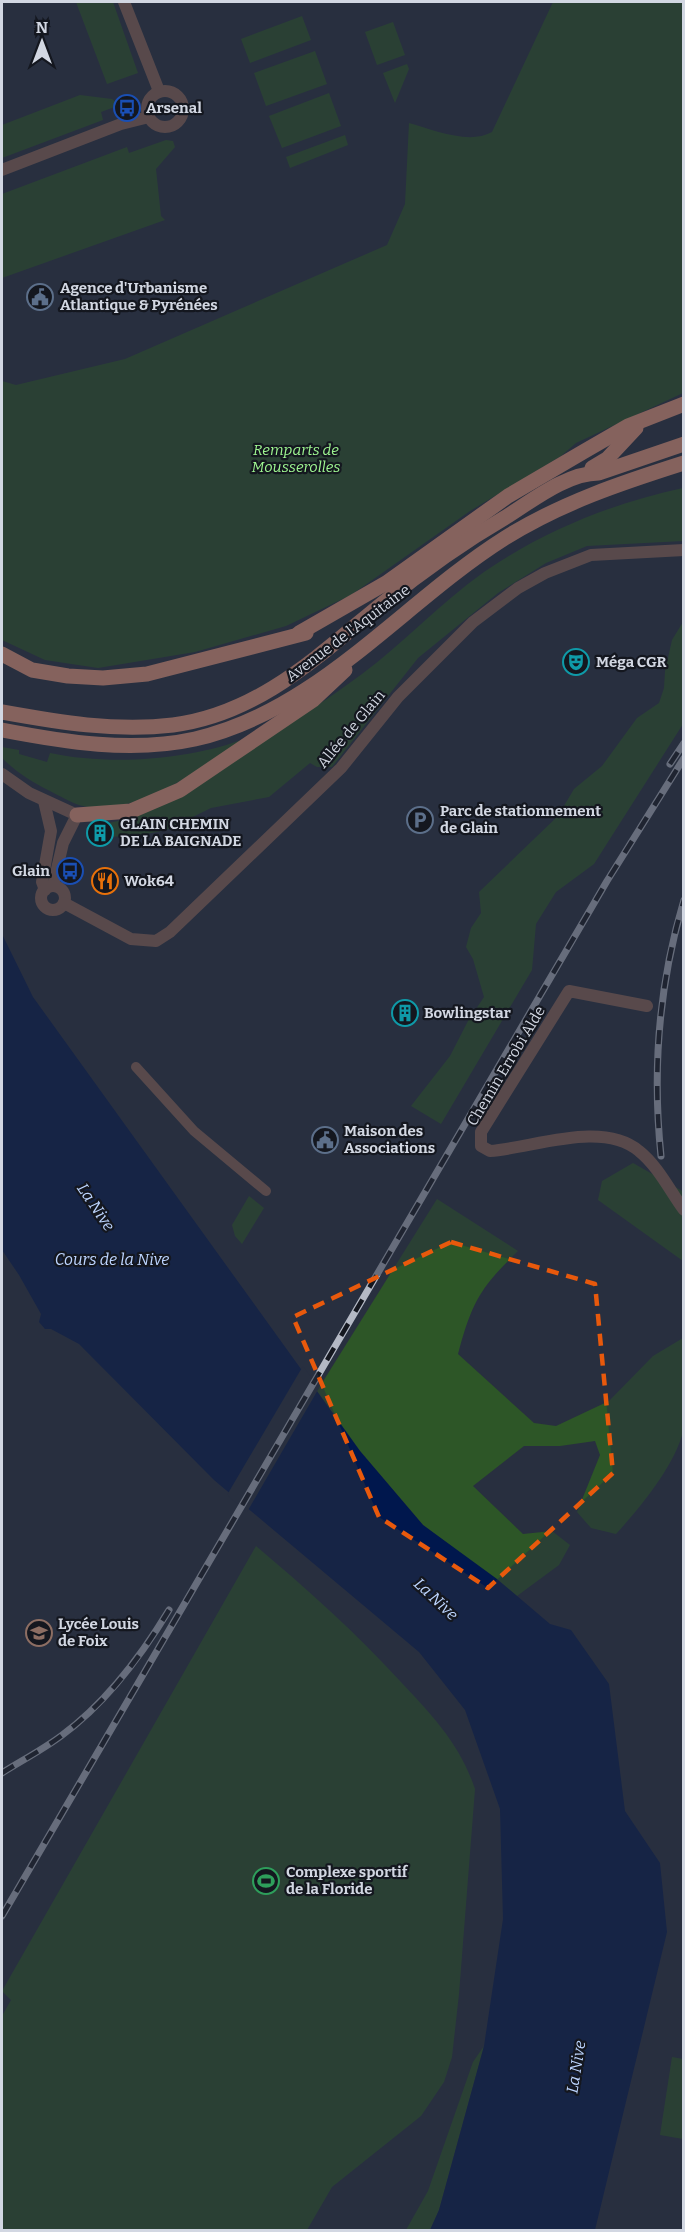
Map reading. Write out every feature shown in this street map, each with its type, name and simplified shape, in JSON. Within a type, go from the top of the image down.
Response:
[{"type":"main road","points":[[2,654],[33,670],[68,676],[103,678],[147,674],[299,633],[386,583],[508,496],[628,426],[684,405]]},
{"type":"main road","points":[[586,473],[607,459],[642,422]]},
{"type":"main road","name":"Avenue de l'Aquitaine","points":[[7,713],[68,723],[116,727],[175,725],[204,718],[256,698],[283,683],[331,648],[384,603],[487,528],[586,473],[599,473],[684,444]]},
{"type":"main road","name":"Avenue de l'Aquitaine","points":[[6,731],[107,745],[143,745],[195,739],[242,723],[279,706],[326,675],[504,539],[556,509],[604,488],[684,463]]},
{"type":"main road","points":[[299,633],[312,633],[348,617],[369,604],[384,603]]},
{"type":"main road","points":[[77,815],[131,811],[180,790],[313,700],[340,677],[361,647]]},
{"type":"street","points":[[124,2],[159,91]]},
{"type":"street","points":[[166,90],[179,96],[184,109],[178,122],[165,127],[153,123],[149,117],[148,102],[159,91],[166,90]]},
{"type":"street","points":[[2,170],[121,124],[149,117]]},
{"type":"street","name":"Allée de Glain","points":[[64,903],[131,939],[156,941],[170,932],[341,768],[399,697],[473,622],[518,588],[545,573],[591,555],[684,550]]},
{"type":"street","points":[[2,774],[44,801],[77,815],[63,843],[49,888],[42,898],[49,909],[57,909],[64,903],[64,894],[49,888],[42,882],[51,831],[44,801]]},
{"type":"street","name":"Chemin Errobi Alde","points":[[647,1006],[569,991],[480,1138],[481,1146],[490,1151],[589,1136],[623,1143],[638,1150],[653,1166],[684,1210]]},
{"type":"street","points":[[136,1067],[194,1131],[266,1191]]},
{"type":"highlighted area","points":[[451,1242],[595,1284],[613,1473],[488,1588],[379,1517],[293,1317]]},
{"type":"green space","points":[[76,2],[113,2],[138,73],[107,84]]},
{"type":"green space","name":"Remparts de Mousserolles","points":[[553,2],[683,2],[683,393],[576,443],[561,456],[470,511],[351,595],[286,626],[195,652],[98,668],[45,660],[2,640],[2,381],[16,385],[125,359],[387,245],[405,204],[409,123],[462,137],[483,136],[492,132]]},
{"type":"green space","points":[[302,16],[311,40],[250,63],[241,39]]},
{"type":"green space","points":[[393,22],[405,55],[377,65],[365,32]]},
{"type":"green space","points":[[315,51],[327,84],[266,106],[254,73]]},
{"type":"green space","points":[[407,64],[409,69],[395,103],[383,73]]},
{"type":"green space","points":[[329,93],[341,126],[282,148],[269,116]]},
{"type":"green space","points":[[80,95],[112,99],[120,105],[101,112],[103,120],[2,158],[2,125]]},
{"type":"green space","points":[[345,135],[348,145],[290,168],[286,157]]},
{"type":"green space","points":[[166,140],[173,141],[175,147],[156,169],[161,216],[165,220],[2,278],[2,194],[127,147],[129,153]]},
{"type":"green space","points":[[683,488],[683,541],[587,546],[546,563],[498,593],[418,658],[332,767],[317,767],[310,763],[269,797],[211,808],[166,830],[142,835],[109,837],[109,823],[171,801],[338,692],[377,662],[468,584],[507,557],[579,520],[657,494]]},
{"type":"green space","points":[[683,622],[683,724],[594,864],[556,892],[536,924],[532,970],[441,1124],[411,1106],[450,1056],[468,1021],[484,997],[473,959],[466,947],[471,928],[481,913],[479,892],[558,816],[574,789],[602,766],[637,718],[659,703],[664,688],[665,671],[672,640]]},
{"type":"green space","points":[[249,737],[168,788],[122,805],[100,808],[79,805],[65,799],[37,784],[2,758],[2,747],[19,750],[19,754],[47,762],[50,753],[125,760],[177,756],[227,745]]},
{"type":"green space","points":[[633,1163],[684,1192],[683,1261],[598,1200],[602,1181]]},
{"type":"green space","points":[[249,1196],[264,1208],[242,1244],[235,1236],[232,1225]]},
{"type":"green space","points":[[437,1199],[518,1251],[495,1275],[479,1297],[468,1321],[458,1354],[534,1423],[556,1426],[609,1401],[653,1356],[683,1338],[684,1422],[679,1444],[665,1472],[616,1534],[591,1528],[577,1512],[600,1455],[595,1441],[560,1446],[524,1446],[473,1486],[523,1534],[552,1531],[570,1545],[559,1565],[517,1596],[423,1525],[360,1451],[317,1391]]},
{"type":"green space","name":"Complexe sportif de la Floride","points":[[256,1546],[348,1628],[423,1706],[453,1744],[475,1789],[459,1994],[452,2057],[444,2082],[421,2116],[332,2187],[307,2230],[2,2230],[2,2016],[11,2000],[2,1991]]},
{"type":"green space","points":[[484,2046],[439,2210],[430,2230],[406,2230],[428,2191],[473,2062]]},
{"type":"green space","points":[[672,2057],[683,2059],[683,2139],[660,2135]]},
{"type":"water","name":"Cours de la Nive","points":[[2,934],[33,997],[360,1451],[423,1525],[497,1579],[550,1624],[571,1630],[609,1684],[625,1811],[660,1863],[667,1932],[595,2230],[430,2230],[439,2210],[484,2046],[503,1919],[500,1809],[465,1710],[419,1652],[214,1480],[79,1344],[51,1329],[45,1329],[39,1322],[41,1314],[2,1250]]},
{"type":"pier","points":[[303,1366],[319,1388],[247,1512],[227,1495]]},
{"type":"railway","points":[[670,764],[684,743]]},
{"type":"railway","points":[[2,1916],[607,881],[684,758]]},
{"type":"railway","points":[[661,1156],[657,1091],[660,1026],[663,995],[675,931],[684,900]]},
{"type":"railway","points":[[2,1773],[54,1741],[93,1709],[121,1679],[169,1610]]},
{"type":"place","name":"Arsenal","points":[[127,108]]},
{"type":"place","name":"Agence d'Urbanisme Atlantique & Pyrénées","points":[[40,297]]},
{"type":"place","name":"Méga CGR","points":[[576,662]]},
{"type":"place","name":"Parc de stationnement de Glain","points":[[420,820]]},
{"type":"place","name":"GLAIN CHEMIN DE LA BAIGNADE","points":[[100,833]]},
{"type":"place","name":"Glain","points":[[70,871]]},
{"type":"place","name":"Wok64","points":[[105,881]]},
{"type":"place","name":"Bowlingstar","points":[[405,1013]]},
{"type":"place","name":"Maison des Associations","points":[[325,1140]]},
{"type":"place","name":"Lycée Louis de Foix","points":[[39,1633]]},
{"type":"place","name":"Complexe sportif de la Floride","points":[[266,1881]]},
{"type":"water label","name":"La Nive","points":[[96,1207]]},
{"type":"water label","name":"La Nive","points":[[436,1599]]},
{"type":"water label","name":"La Nive","points":[[576,2067]]}]
